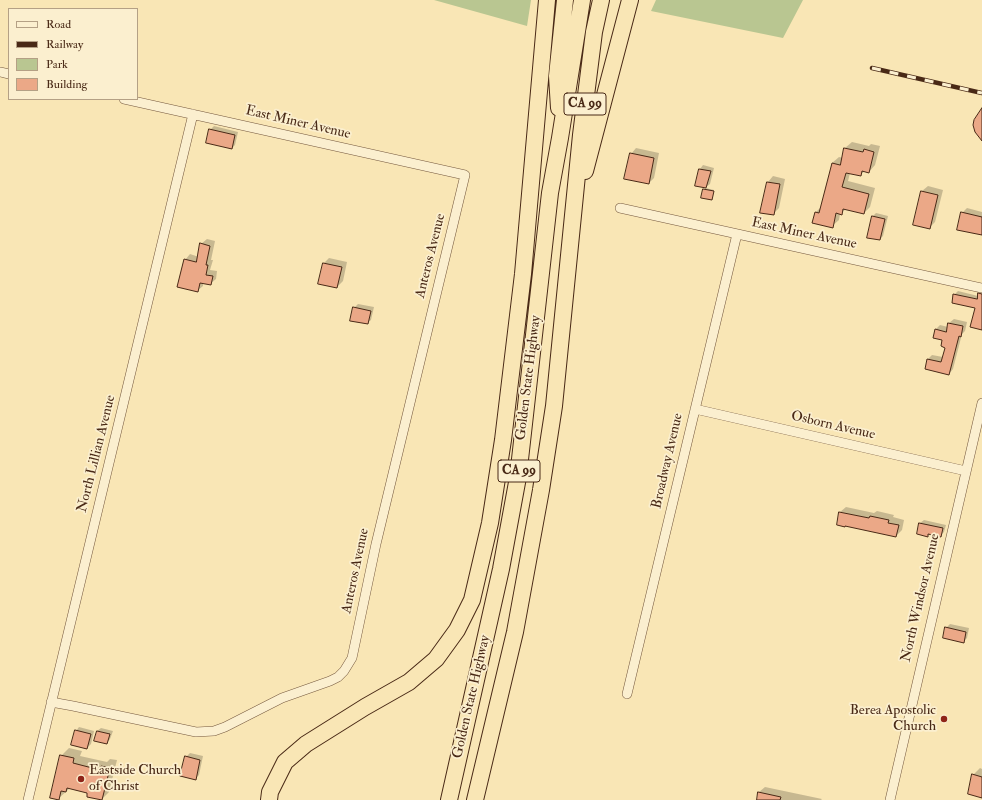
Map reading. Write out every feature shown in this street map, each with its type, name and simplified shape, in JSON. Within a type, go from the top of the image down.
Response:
[{"type":"highway","points":[[269,800],[270,792],[285,762],[306,744],[365,707],[410,682],[436,659],[457,630],[472,600],[490,523],[503,440],[523,274],[547,0]]},
{"type":"highway","points":[[560,138],[557,76],[565,0]]},
{"type":"highway","name":"Golden State Highway","points":[[449,800],[501,569],[518,477],[550,193],[582,0]]},
{"type":"highway","name":"Golden State Highway","points":[[475,800],[515,632],[541,490],[554,406],[594,32],[601,0]]},
{"type":"highway","points":[[574,209],[595,137],[630,0]]},
{"type":"street","name":"East Miner Avenue","points":[[129,100],[465,175]]},
{"type":"street","name":"North Lillian Avenue","points":[[28,800],[193,114]]},
{"type":"street","name":"Anteros Avenue","points":[[51,702],[196,732],[207,732],[226,727],[282,698],[330,681],[338,677],[344,671],[352,658],[376,544],[465,175]]},
{"type":"street","name":"East Miner Avenue","points":[[620,208],[982,288]]},
{"type":"street","name":"Broadway Avenue","points":[[627,694],[737,234]]},
{"type":"street","name":"North Windsor Avenue","points":[[890,800],[982,403]]},
{"type":"street","name":"Osborn Avenue","points":[[695,409],[966,471]]},
{"type":"green space","points":[[434,0],[531,0],[527,26]]},
{"type":"green space","points":[[656,0],[803,0],[783,38],[651,11]]},
{"type":"building","points":[[982,108],[982,141],[975,132],[973,125],[974,120]]},
{"type":"building","points":[[209,129],[235,135],[232,149],[206,143]]},
{"type":"building","points":[[844,148],[863,152],[864,149],[874,152],[869,173],[862,171],[861,176],[846,173],[842,187],[869,194],[864,214],[843,209],[842,215],[836,213],[833,228],[812,223],[815,212],[819,213],[832,163],[840,165]]},
{"type":"building","points":[[630,153],[654,158],[649,184],[624,179]]},
{"type":"building","points":[[699,169],[711,171],[706,188],[695,186]]},
{"type":"building","points":[[767,182],[780,184],[774,215],[760,213]]},
{"type":"building","points":[[703,189],[714,191],[712,200],[701,198]]},
{"type":"building","points":[[921,191],[938,195],[930,229],[913,225]]},
{"type":"building","points":[[961,212],[982,217],[982,235],[957,230]]},
{"type":"building","points":[[872,216],[885,219],[880,240],[867,238]]},
{"type":"building","points":[[200,243],[210,246],[206,265],[208,265],[206,275],[213,276],[211,285],[200,283],[198,292],[177,287],[184,259],[196,262]]},
{"type":"building","points":[[323,263],[342,267],[337,288],[318,284]]},
{"type":"building","points":[[978,293],[982,294],[982,330],[970,327],[975,308],[952,303],[953,294],[977,299]]},
{"type":"building","points":[[353,307],[371,311],[368,324],[350,321]]},
{"type":"building","points":[[948,323],[963,326],[949,375],[925,369],[927,359],[941,362],[945,348],[941,346],[942,340],[933,338],[935,329],[946,332]]},
{"type":"building","points":[[839,512],[889,520],[888,523],[899,525],[896,537],[837,525]]},
{"type":"building","points":[[919,523],[943,528],[941,537],[928,534],[928,537],[917,534]]},
{"type":"building","points":[[945,627],[966,632],[964,643],[943,638]]},
{"type":"building","points":[[75,730],[91,734],[87,749],[71,745]]},
{"type":"building","points":[[97,731],[110,734],[107,744],[94,741]]},
{"type":"building","name":"Eastside Church of Christ","points":[[60,755],[74,758],[73,763],[100,770],[101,766],[110,768],[102,800],[87,797],[87,793],[67,788],[66,792],[61,791],[59,800],[50,798]]},
{"type":"building","points":[[185,756],[200,760],[196,780],[180,776]]},
{"type":"building","points":[[972,774],[982,777],[982,798],[968,794]]},
{"type":"building","points":[[758,792],[781,797],[780,800],[757,800]]},
{"type":"railway","points":[[872,68],[982,93]]},
{"type":"place","name":"Berea Apostolic Church","points":[[944,719]]},
{"type":"place","name":"Eastside Church of Christ","points":[[81,779]]}]
